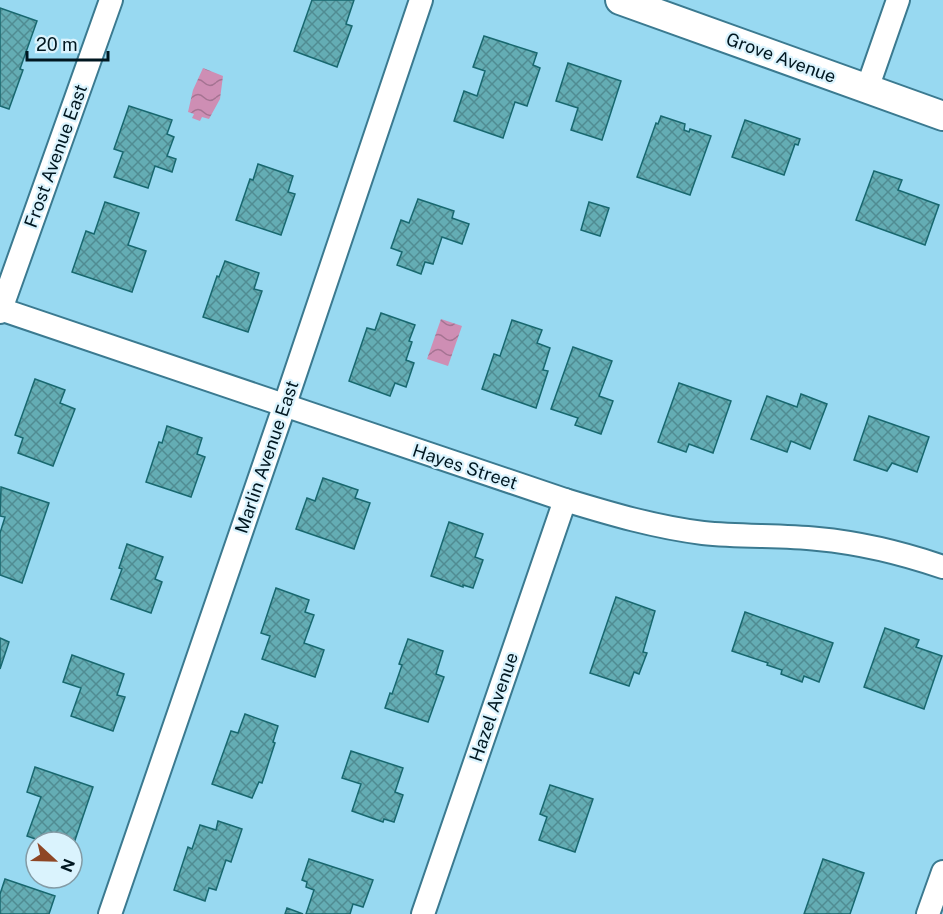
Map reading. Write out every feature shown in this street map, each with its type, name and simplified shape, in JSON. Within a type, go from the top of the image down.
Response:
[{"type":"street","name":"Frost Avenue East","points":[[0,310],[111,0]]},
{"type":"street","name":"Marlin Avenue East","points":[[110,914],[421,0]]},
{"type":"street","name":"Grove Avenue","points":[[620,0],[943,116]]},
{"type":"street","points":[[867,89],[898,0]]},
{"type":"street","name":"Hayes Street","points":[[0,310],[565,500],[657,527],[705,533],[816,539],[858,544],[943,567]]},
{"type":"street","name":"Hazel Avenue","points":[[423,914],[565,500]]},
{"type":"street","points":[[928,914],[943,872]]},
{"type":"water","points":[[203,68],[223,76],[220,99],[209,119],[202,117],[200,121],[192,118],[194,114],[188,112],[193,90]]},
{"type":"water","points":[[441,319],[462,326],[448,366],[427,359]]},
{"type":"building","points":[[312,0],[354,0],[346,24],[352,26],[337,67],[294,51]]},
{"type":"building","points":[[0,8],[37,21],[9,109],[0,106]]},
{"type":"building","points":[[484,36],[537,53],[533,65],[540,68],[527,106],[515,102],[503,138],[454,121],[464,91],[477,96],[485,71],[473,67]]},
{"type":"building","points":[[568,63],[621,81],[602,140],[571,130],[578,108],[556,101]]},
{"type":"building","points":[[129,106],[172,120],[167,134],[174,137],[167,156],[176,159],[172,172],[155,166],[148,188],[114,177],[123,152],[114,149]]},
{"type":"building","points":[[661,116],[685,124],[684,130],[689,132],[690,129],[711,136],[690,195],[637,177],[656,123],[658,124]]},
{"type":"building","points":[[745,120],[800,139],[798,145],[795,144],[784,175],[732,157]]},
{"type":"building","points":[[258,164],[293,176],[288,192],[295,194],[281,235],[236,220],[250,179],[253,180]]},
{"type":"building","points":[[874,171],[902,180],[898,190],[939,205],[925,245],[856,220]]},
{"type":"building","points":[[418,199],[454,211],[452,218],[469,224],[462,244],[442,237],[433,264],[425,262],[421,274],[397,265],[402,252],[391,248],[401,220],[409,223]]},
{"type":"building","points":[[105,202],[139,213],[128,245],[146,251],[132,292],[72,272],[86,231],[94,234]]},
{"type":"building","points":[[589,202],[609,208],[600,236],[581,230]]},
{"type":"building","points":[[225,261],[259,273],[254,289],[262,291],[248,332],[203,317],[217,276],[219,277]]},
{"type":"building","points":[[381,313],[415,325],[409,341],[412,342],[406,360],[414,363],[406,387],[395,383],[390,396],[349,381],[367,328],[375,330]]},
{"type":"building","points":[[512,320],[542,330],[537,343],[550,348],[543,370],[548,371],[536,408],[482,389],[494,354],[500,356]]},
{"type":"building","points":[[573,347],[612,361],[599,396],[613,401],[601,434],[575,425],[578,418],[551,409]]},
{"type":"building","points":[[35,379],[65,390],[60,403],[75,409],[53,466],[18,453],[23,438],[15,435]]},
{"type":"building","points":[[679,383],[731,401],[713,453],[689,444],[686,452],[658,442]]},
{"type":"building","points":[[801,394],[827,404],[810,449],[791,441],[787,452],[751,439],[767,396],[797,407]]},
{"type":"building","points":[[869,416],[929,437],[917,472],[892,463],[887,471],[854,460]]},
{"type":"building","points":[[167,426],[202,438],[197,454],[205,457],[191,497],[146,482],[159,442],[162,443]]},
{"type":"building","points":[[323,478],[358,490],[355,498],[370,503],[354,549],[296,529],[307,498],[315,501]]},
{"type":"building","points":[[1,487],[49,503],[22,583],[0,575],[0,533],[5,517],[0,516]]},
{"type":"building","points":[[449,522],[483,534],[475,557],[483,560],[473,588],[431,576]]},
{"type":"building","points":[[127,544],[163,557],[155,579],[162,582],[151,613],[111,599],[122,569],[119,568]]},
{"type":"building","points":[[276,588],[309,600],[305,612],[314,615],[304,643],[324,650],[315,677],[262,659],[270,636],[261,633]]},
{"type":"building","points":[[616,597],[655,611],[643,652],[647,653],[639,674],[634,672],[629,686],[590,673]]},
{"type":"building","points":[[745,612],[833,643],[819,682],[804,676],[802,682],[781,674],[782,670],[767,665],[768,663],[732,651]]},
{"type":"building","points":[[885,628],[919,640],[916,647],[942,656],[924,709],[864,687]]},
{"type":"building","points":[[0,638],[9,642],[0,669]]},
{"type":"building","points":[[408,639],[443,651],[436,674],[444,677],[428,722],[385,708],[402,665],[399,664]]},
{"type":"building","points":[[72,655],[124,674],[117,695],[125,697],[113,731],[71,716],[81,688],[63,682]]},
{"type":"building","points":[[245,714],[278,726],[262,783],[259,782],[252,798],[212,784],[231,731],[238,733]]},
{"type":"building","points":[[351,751],[403,768],[395,792],[403,795],[394,822],[384,819],[383,822],[352,811],[361,784],[342,778]]},
{"type":"building","points":[[35,767],[93,787],[78,830],[29,830],[41,797],[27,792]]},
{"type":"building","points":[[550,785],[593,799],[575,852],[539,840],[547,817],[540,814]]},
{"type":"building","points":[[218,821],[242,829],[231,862],[226,860],[216,890],[209,888],[205,901],[174,890],[188,847],[192,849],[200,825],[216,830]]},
{"type":"building","points":[[309,859],[373,880],[363,907],[353,904],[350,914],[306,914],[314,890],[306,887],[307,882],[302,880]]},
{"type":"building","points":[[823,859],[864,873],[850,914],[804,914]]},
{"type":"building","points":[[5,879],[24,885],[24,890],[37,890],[55,896],[49,914],[0,914],[0,894]]},
{"type":"building","points":[[287,908],[303,914],[285,914]]}]
